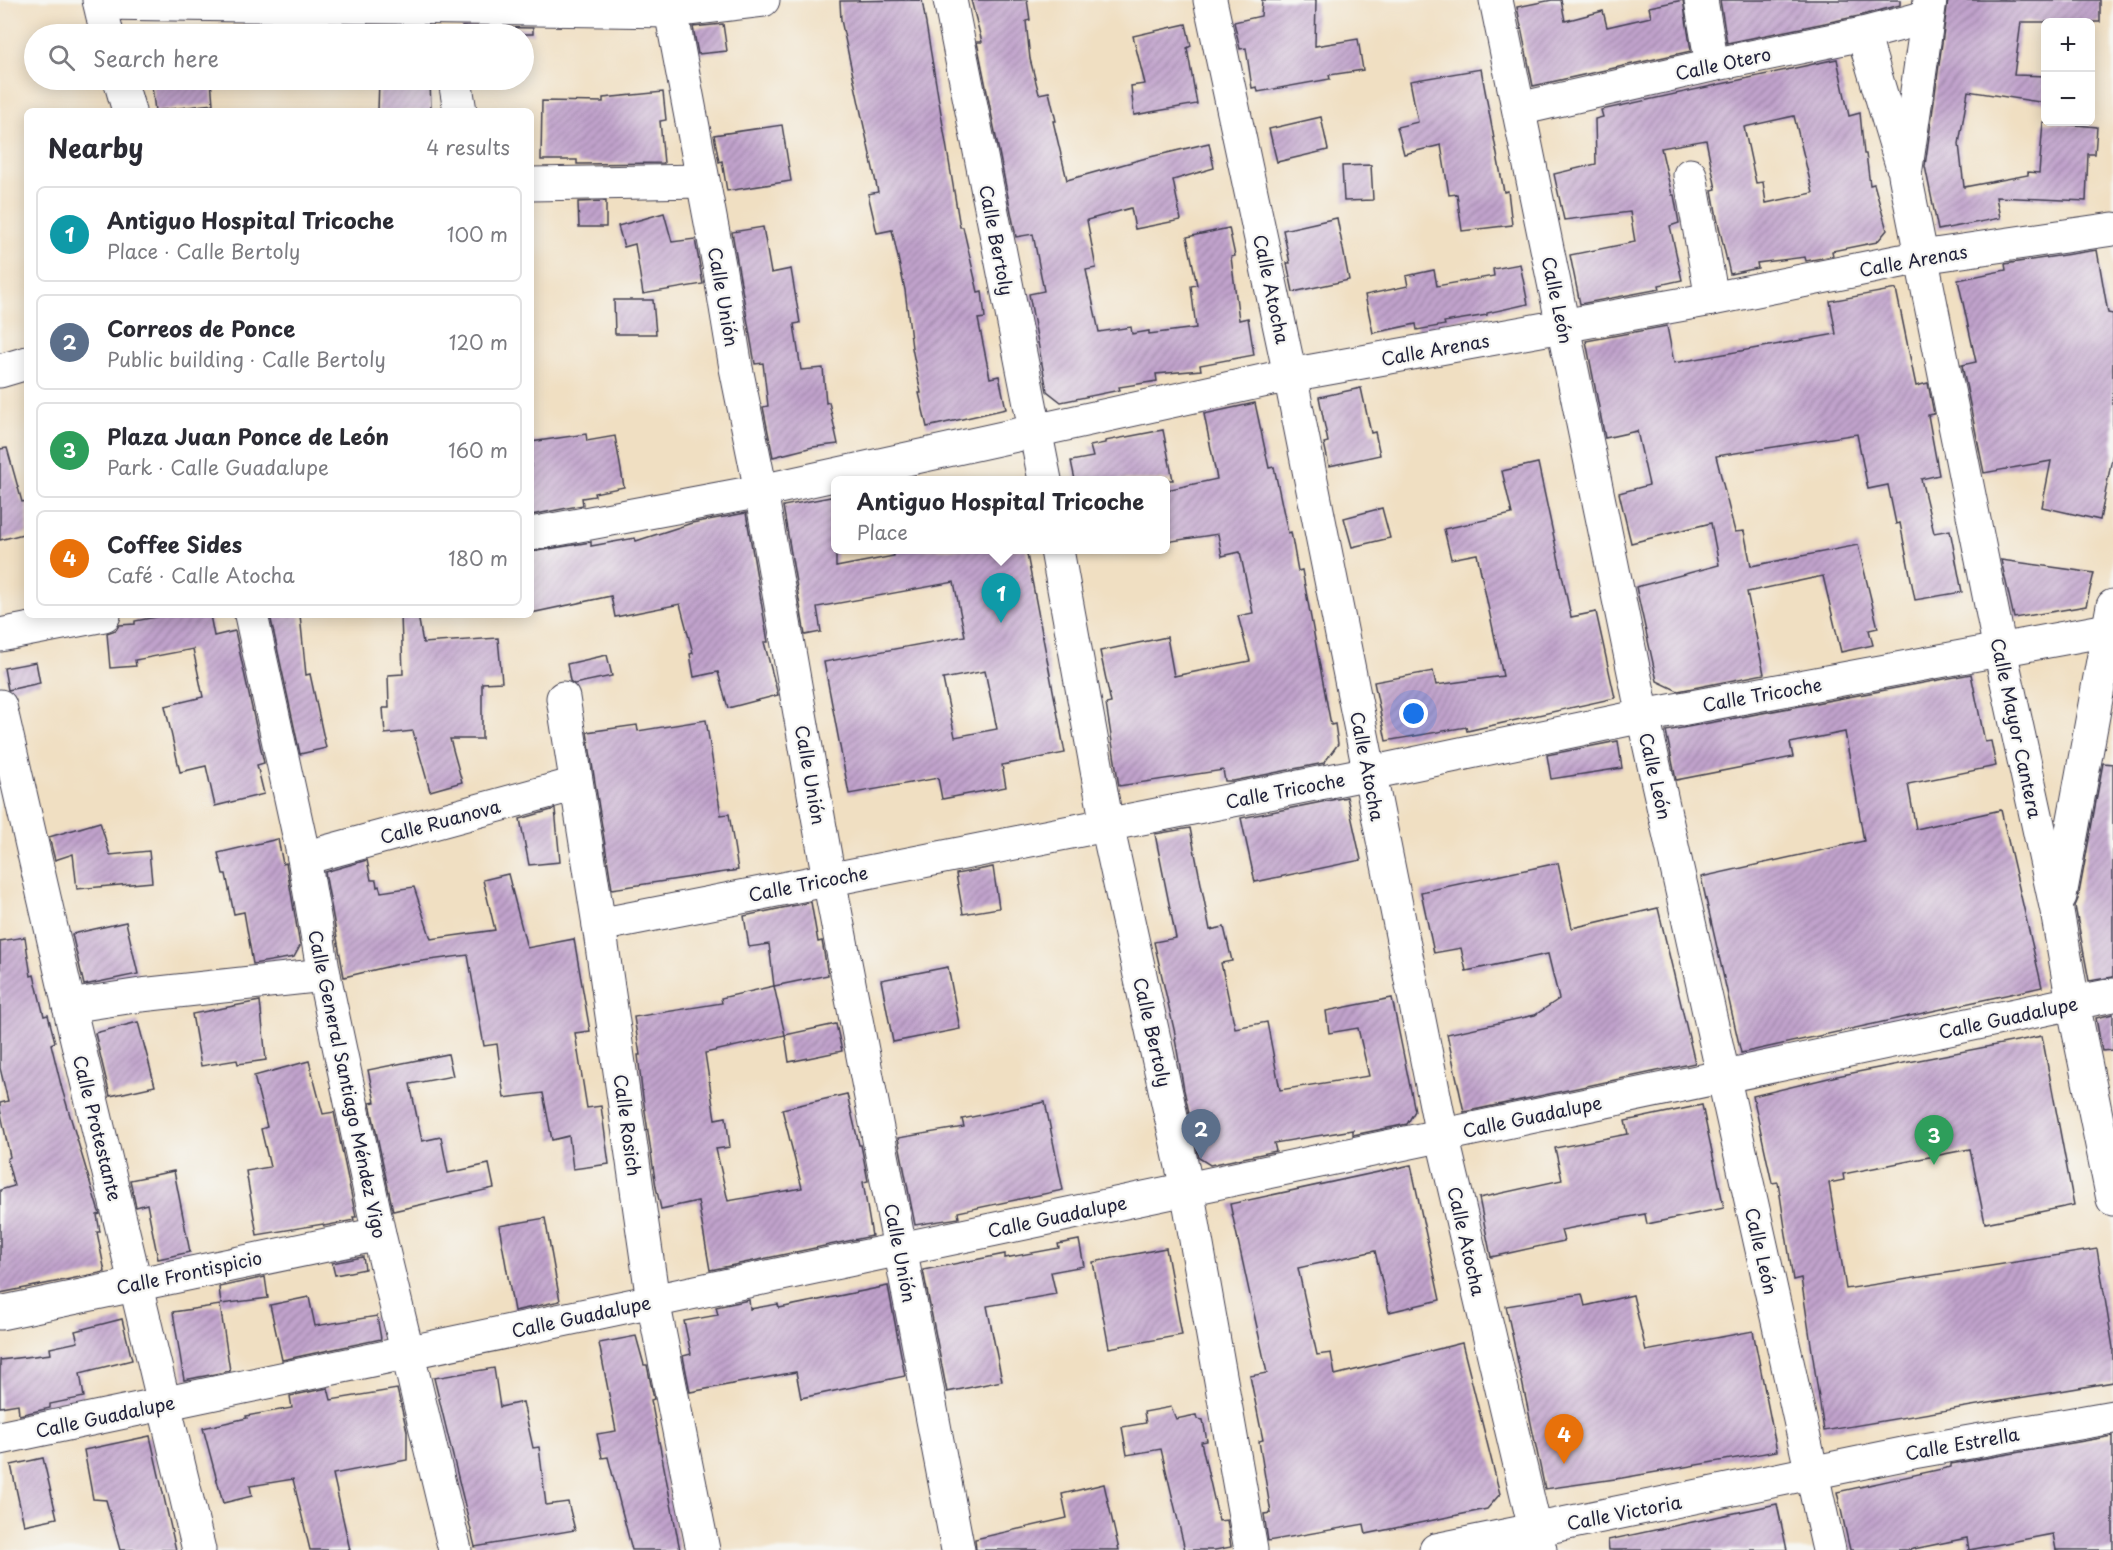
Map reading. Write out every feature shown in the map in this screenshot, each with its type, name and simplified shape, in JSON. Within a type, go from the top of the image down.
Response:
[{"type":"street","points":[[104,24],[99,2],[405,4],[447,22],[763,0]]},
{"type":"street","name":"Calle Bertoly","points":[[950,0],[1044,476]]},
{"type":"street","name":"Calle Atocha","points":[[1210,0],[1290,375],[1442,1135],[1538,1540]]},
{"type":"street","name":"Calle León","points":[[1496,0],[1642,716],[1829,1550]]},
{"type":"street","points":[[1701,0],[1712,65]]},
{"type":"street","name":"Calle Unión","points":[[670,6],[736,368],[761,491],[830,879],[958,1550]]},
{"type":"street","points":[[1905,176],[1929,8]]},
{"type":"street","name":"Calle Otero","points":[[1519,109],[1712,65],[1863,34],[1929,8]]},
{"type":"street","points":[[1863,34],[1905,176]]},
{"type":"street","points":[[123,90],[128,108]]},
{"type":"street","points":[[457,90],[460,108]]},
{"type":"street","points":[[1690,175],[1712,299]]},
{"type":"street","name":"Calle Mayor Cantera","points":[[1905,176],[2000,650],[2057,911],[2073,1003],[2113,1199]]},
{"type":"street","points":[[534,184],[703,181]]},
{"type":"street","name":"Calle Arenas","points":[[534,533],[761,491],[1290,375],[1712,299],[1921,257],[2113,230]]},
{"type":"street","points":[[0,371],[24,364]]},
{"type":"street","name":"Calle Bertoly","points":[[1058,554],[1107,825],[1187,1189],[1251,1550]]},
{"type":"street","points":[[0,635],[88,618]]},
{"type":"street","name":"Calle General Santiago Méndez Vigo","points":[[252,618],[304,858],[324,975],[379,1234],[455,1550]]},
{"type":"street","points":[[2057,911],[2111,622]]},
{"type":"street","name":"Calle Tricoche","points":[[599,925],[1370,773],[1642,716],[2000,650],[2111,622]]},
{"type":"street","name":"Calle Rosich","points":[[563,698],[599,925],[653,1301],[703,1550]]},
{"type":"street","name":"Calle Protestante","points":[[0,706],[199,1550]]},
{"type":"street","name":"Calle Ruanova","points":[[304,858],[576,783]]},
{"type":"street","points":[[69,1006],[141,995],[324,975]]},
{"type":"street","name":"Calle Guadalupe","points":[[0,1438],[2113,995]]},
{"type":"street","name":"Calle Frontispicio","points":[[0,1313],[379,1234]]},
{"type":"street","name":"Calle Estrella","points":[[1812,1474],[1913,1452],[2113,1417]]},
{"type":"street","name":"Calle Victoria","points":[[1436,1550],[1538,1540],[1812,1474]]},
{"type":"building","points":[[922,0],[960,227],[963,227],[978,292],[982,291],[985,318],[978,319],[990,378],[999,376],[1006,409],[927,427],[919,393],[921,393],[912,348],[905,290],[892,230],[877,233],[868,194],[878,192],[841,20],[840,1]]},
{"type":"building","points":[[971,0],[1027,0],[1030,20],[1026,21],[1030,59],[1039,94],[1049,92],[1056,121],[1053,121],[1067,180],[1209,143],[1214,168],[1173,180],[1181,220],[1135,229],[1131,208],[1087,220],[1096,268],[1086,270],[1099,332],[1131,327],[1132,334],[1149,331],[1149,334],[1196,328],[1191,286],[1197,285],[1187,237],[1229,228],[1235,256],[1231,257],[1239,320],[1248,318],[1254,355],[1200,365],[1201,370],[1156,374],[1157,381],[1119,387],[1120,390],[1061,402],[1047,391],[1029,294],[1044,291],[1033,234],[1016,237],[977,42],[982,42]]},
{"type":"building","points":[[1262,0],[1316,0],[1315,46],[1358,39],[1363,70],[1329,75],[1330,79],[1258,92],[1257,87],[1252,88],[1246,48],[1240,49],[1234,22],[1261,16]]},
{"type":"building","points":[[1561,0],[1565,21],[1603,11],[1607,27],[1651,17],[1649,7],[1683,0],[1691,51],[1533,86],[1517,7]]},
{"type":"building","points":[[1720,0],[1900,0],[1900,5],[1859,16],[1727,43]]},
{"type":"building","points":[[1948,0],[2100,0],[2100,22],[2095,22],[2095,18],[2041,18],[2041,22],[2021,22],[2014,75],[2041,76],[2041,102],[1968,91],[1959,144],[1964,187],[2028,175],[2028,172],[2039,173],[2043,126],[2097,127],[2095,154],[2088,154],[2086,201],[1996,197],[2000,218],[1938,230],[1925,166]]},
{"type":"building","points":[[723,24],[727,51],[698,54],[693,27]]},
{"type":"building","points":[[1186,24],[1191,46],[1187,48],[1197,104],[1134,115],[1131,86],[1145,84],[1133,36]]},
{"type":"building","points":[[1837,59],[1849,116],[1860,113],[1870,185],[1874,184],[1887,230],[1877,242],[1832,251],[1833,256],[1806,261],[1805,257],[1757,263],[1758,268],[1730,274],[1717,218],[1712,190],[1716,189],[1706,140],[1661,148],[1679,223],[1670,226],[1682,280],[1659,285],[1660,289],[1580,304],[1570,255],[1635,242],[1630,212],[1564,220],[1554,174],[1596,164],[1595,119],[1603,117],[1601,110]],"holes":[[[1794,116],[1813,193],[1766,203],[1763,182],[1756,183],[1744,127]]]},
{"type":"building","points":[[1481,69],[1504,192],[1508,191],[1512,225],[1462,231],[1457,194],[1449,195],[1441,145],[1404,154],[1397,127],[1418,122],[1410,81]]},
{"type":"building","points":[[152,90],[212,90],[213,104],[155,108]]},
{"type":"building","points":[[379,90],[430,90],[431,108],[378,108]]},
{"type":"building","points":[[663,92],[666,120],[660,121],[664,163],[577,164],[577,160],[541,160],[542,101],[603,102],[603,98]]},
{"type":"building","points":[[1321,117],[1328,150],[1277,162],[1269,129]]},
{"type":"building","points":[[782,125],[791,181],[727,191],[722,161],[719,162],[714,135]]},
{"type":"building","points":[[1371,165],[1373,200],[1344,201],[1342,166]]},
{"type":"building","points":[[606,201],[606,227],[579,227],[578,202]]},
{"type":"building","points":[[664,213],[672,242],[695,239],[703,284],[643,294],[635,244],[624,247],[618,226]]},
{"type":"building","points":[[1337,218],[1349,280],[1293,292],[1283,230]]},
{"type":"building","points":[[763,227],[771,273],[791,269],[800,323],[794,324],[801,370],[823,368],[826,403],[829,402],[838,444],[813,447],[773,457],[763,407],[768,406],[763,363],[755,364],[732,232]]},
{"type":"building","points":[[2097,250],[2108,313],[2113,314],[2113,453],[2100,520],[2042,507],[2051,461],[1984,473],[1962,365],[1976,362],[1958,280],[2006,270],[2005,264]]},
{"type":"building","points":[[1520,264],[1528,304],[1487,313],[1487,315],[1444,322],[1445,325],[1417,330],[1416,324],[1373,333],[1365,295],[1408,286],[1406,276],[1434,270],[1437,286],[1494,276],[1493,269]]},
{"type":"building","points":[[1896,289],[1916,386],[1928,383],[1934,414],[1928,415],[1939,475],[1921,479],[1934,533],[1950,530],[1962,592],[1915,600],[1900,523],[1896,524],[1888,485],[1868,489],[1857,434],[1716,456],[1735,532],[1744,531],[1751,566],[1858,545],[1878,628],[1869,630],[1873,645],[1841,652],[1823,576],[1747,592],[1764,674],[1678,691],[1657,681],[1636,587],[1719,565],[1711,523],[1631,543],[1619,493],[1649,485],[1637,431],[1605,438],[1586,341],[1667,326],[1674,363],[1836,334],[1830,301]]},
{"type":"building","points":[[614,300],[653,300],[656,334],[615,334]]},
{"type":"building","points":[[1361,388],[1371,433],[1375,432],[1380,455],[1329,466],[1324,443],[1328,442],[1319,397]]},
{"type":"building","points":[[1255,403],[1269,468],[1274,467],[1288,533],[1291,532],[1298,571],[1302,570],[1331,725],[1335,724],[1338,744],[1324,763],[1233,781],[1225,781],[1223,770],[1119,786],[1106,704],[1111,703],[1100,651],[1167,637],[1174,676],[1250,661],[1238,616],[1253,613],[1240,552],[1222,556],[1218,534],[1170,541],[1170,489],[1217,479],[1204,414]]},
{"type":"building","points":[[1163,430],[1173,480],[1170,480],[1170,476],[1074,476],[1071,461],[1093,457],[1090,446],[1105,443],[1105,441]]},
{"type":"building","points":[[586,434],[587,441],[615,436],[624,487],[582,498],[583,505],[534,514],[534,442]]},
{"type":"building","points":[[7,448],[22,502],[24,502],[24,534],[0,540],[0,449]]},
{"type":"building","points":[[1538,463],[1571,617],[1596,612],[1615,698],[1467,731],[1466,727],[1386,741],[1374,682],[1433,671],[1436,685],[1503,676],[1477,554],[1451,559],[1444,529],[1512,514],[1502,471]]},
{"type":"building","points":[[831,497],[831,554],[836,554],[836,567],[894,556],[894,554],[1027,554],[1065,753],[1002,765],[1006,787],[942,799],[938,778],[849,794],[824,662],[965,636],[954,582],[817,607],[821,632],[805,635],[783,506]],"holes":[[[985,671],[997,729],[955,737],[943,679]]]},
{"type":"building","points":[[1382,508],[1390,538],[1352,547],[1344,518]]},
{"type":"building","points":[[746,513],[768,642],[764,642],[778,695],[728,708],[718,672],[694,677],[690,654],[693,653],[680,604],[615,617],[611,596],[534,612],[534,552],[591,542],[591,546],[635,538],[636,541],[692,523]]},
{"type":"building","points":[[2001,560],[2094,573],[2086,606],[2014,618]]},
{"type":"building","points":[[150,618],[211,618],[214,636],[235,631],[264,763],[257,765],[264,794],[215,806],[206,766],[180,772],[165,706],[203,697],[193,649],[135,660],[136,666],[110,668],[107,633],[116,630],[119,625],[135,624],[135,621]]},
{"type":"building","points":[[271,618],[300,618],[306,675],[310,674],[326,748],[300,754]]},
{"type":"building","points":[[401,618],[419,618],[423,643],[498,638],[502,682],[482,683],[482,739],[450,739],[462,782],[430,791],[413,731],[385,734],[383,708],[389,708],[388,675],[403,674]]},
{"type":"building","points":[[607,655],[612,676],[574,684],[570,681],[567,664]]},
{"type":"building","points":[[36,662],[40,683],[8,690],[4,668]]},
{"type":"building","points":[[1971,674],[1985,742],[1991,741],[1996,766],[1908,784],[1916,829],[2001,810],[2042,987],[1741,1053],[1701,877],[1864,841],[1845,732],[1790,743],[1793,757],[1676,780],[1666,731]]},
{"type":"building","points":[[706,720],[721,815],[729,814],[738,870],[612,889],[587,732],[637,725],[638,731]]},
{"type":"building","points":[[1618,741],[1622,768],[1551,779],[1547,755]]},
{"type":"building","points":[[2103,763],[2113,764],[2113,977],[2089,981],[2075,906]]},
{"type":"building","points":[[1347,797],[1361,860],[1255,882],[1241,818]]},
{"type":"building","points":[[555,809],[560,862],[529,865],[520,819]]},
{"type":"building","points":[[100,822],[110,855],[149,851],[152,882],[77,889],[73,854],[55,860],[49,837]]},
{"type":"building","points":[[1190,828],[1210,930],[1224,927],[1232,961],[1221,963],[1235,1028],[1267,1022],[1280,1090],[1369,1076],[1358,1028],[1329,1033],[1326,1011],[1392,998],[1415,1111],[1407,1124],[1353,1135],[1353,1130],[1274,1143],[1276,1151],[1210,1165],[1199,1158],[1184,1090],[1176,1038],[1154,942],[1176,938],[1155,834]]},
{"type":"building","points":[[278,839],[283,864],[286,863],[300,946],[294,957],[253,964],[244,912],[234,914],[226,874],[223,874],[218,853]]},
{"type":"building","points":[[367,860],[371,880],[376,880],[381,892],[414,887],[431,939],[495,930],[483,880],[508,874],[527,948],[574,939],[590,1031],[575,1033],[587,1108],[601,1106],[609,1164],[573,1169],[569,1136],[552,1140],[543,1093],[504,1098],[497,1044],[484,1046],[468,955],[399,964],[344,977],[325,872]]},
{"type":"building","points":[[1558,863],[1572,928],[1658,908],[1695,1063],[1464,1112],[1447,1034],[1535,1015],[1559,999],[1548,954],[1466,971],[1461,948],[1434,953],[1421,892]]},
{"type":"building","points":[[993,867],[999,908],[963,914],[956,874]]},
{"type":"building","points":[[811,902],[818,942],[822,941],[828,975],[774,986],[769,944],[749,947],[744,916]]},
{"type":"building","points":[[126,922],[138,974],[84,985],[72,934]]},
{"type":"building","points":[[25,937],[31,976],[34,975],[44,1016],[48,1015],[55,1042],[51,1044],[62,1089],[100,1214],[97,1215],[100,1232],[97,1232],[105,1272],[0,1293],[0,1190],[14,1186],[7,1159],[10,1157],[0,1109],[0,1103],[8,1101],[0,1068],[0,941]]},
{"type":"building","points":[[948,967],[960,1029],[893,1042],[881,980]]},
{"type":"building","points":[[774,986],[785,1035],[705,1053],[715,1119],[726,1117],[730,1147],[716,1149],[728,1201],[802,1188],[782,1109],[847,1094],[868,1181],[863,1182],[872,1236],[710,1270],[698,1201],[661,1209],[642,1090],[638,1055],[640,1055],[634,1017],[722,1003],[721,998]]},
{"type":"building","points":[[260,1001],[266,1060],[238,1064],[237,1060],[201,1066],[192,1014]]},
{"type":"building","points":[[2113,1014],[2113,1050],[2102,1051],[2096,1018]]},
{"type":"building","points":[[138,1022],[155,1086],[110,1096],[95,1033]]},
{"type":"building","points":[[836,1024],[842,1051],[789,1062],[785,1035]]},
{"type":"building","points":[[2042,1036],[2074,1205],[1985,1223],[1970,1149],[1843,1174],[1844,1180],[1829,1183],[1846,1289],[2097,1249],[2113,1348],[2113,1382],[1824,1431],[1801,1278],[1793,1280],[1778,1182],[1772,1183],[1753,1096],[1837,1076]]},
{"type":"building","points":[[448,1054],[453,1076],[410,1084],[422,1141],[441,1137],[448,1173],[489,1164],[494,1188],[393,1211],[370,1103],[375,1102],[368,1070]]},
{"type":"building","points":[[309,1061],[323,1114],[334,1112],[356,1217],[353,1217],[354,1220],[324,1226],[323,1224],[257,1235],[246,1171],[270,1167],[261,1129],[267,1127],[254,1076]]},
{"type":"building","points":[[1045,1102],[1063,1190],[958,1212],[959,1218],[915,1225],[898,1138],[964,1127],[962,1119]]},
{"type":"building","points":[[1702,1105],[1724,1208],[1647,1224],[1645,1214],[1561,1230],[1564,1241],[1491,1257],[1479,1198],[1562,1180],[1555,1148],[1628,1134],[1625,1121]]},
{"type":"building","points":[[1411,1165],[1440,1300],[1389,1312],[1375,1251],[1298,1268],[1317,1355],[1331,1353],[1335,1375],[1462,1343],[1500,1494],[1487,1509],[1366,1534],[1364,1524],[1268,1541],[1264,1514],[1271,1513],[1259,1441],[1263,1440],[1250,1376],[1267,1373],[1230,1204]]},
{"type":"building","points":[[174,1171],[190,1252],[158,1259],[147,1204],[136,1207],[130,1180]]},
{"type":"building","points":[[545,1218],[560,1301],[514,1311],[499,1226]]},
{"type":"building","points":[[1079,1240],[1084,1266],[1051,1272],[1056,1294],[987,1306],[1002,1381],[947,1392],[923,1270],[1005,1254],[1005,1258],[1059,1248],[1058,1244]]},
{"type":"building","points":[[1166,1248],[1182,1335],[1109,1348],[1093,1262]]},
{"type":"building","points":[[363,1257],[365,1269],[335,1275],[332,1263]]},
{"type":"building","points":[[265,1277],[268,1298],[221,1304],[219,1287]]},
{"type":"building","points":[[888,1286],[905,1376],[801,1398],[796,1372],[690,1392],[683,1356],[691,1354],[684,1321],[718,1315],[716,1307],[749,1300],[750,1309],[778,1304],[779,1308]]},
{"type":"building","points":[[1582,1294],[1585,1306],[1633,1295],[1646,1351],[1753,1331],[1777,1451],[1545,1489],[1506,1306]]},
{"type":"building","points":[[309,1297],[315,1326],[377,1316],[381,1339],[282,1360],[270,1305]]},
{"type":"building","points":[[220,1305],[230,1371],[184,1380],[173,1312]]},
{"type":"building","points":[[122,1319],[132,1360],[80,1373],[84,1397],[50,1404],[50,1408],[19,1415],[18,1404],[0,1407],[0,1360],[51,1354],[50,1348],[78,1342],[75,1331]]},
{"type":"building","points":[[636,1336],[644,1365],[647,1365],[654,1399],[651,1400],[680,1550],[632,1550],[608,1457],[602,1458],[597,1434],[616,1431],[599,1343]]},
{"type":"building","points":[[494,1368],[500,1407],[523,1402],[533,1448],[539,1447],[546,1505],[568,1502],[575,1530],[475,1547],[434,1378]]},
{"type":"building","points":[[328,1388],[331,1400],[397,1389],[407,1431],[407,1460],[333,1474],[350,1550],[310,1550],[293,1479],[250,1486],[252,1496],[223,1503],[203,1428],[247,1418],[246,1416],[292,1408],[290,1396]]},
{"type":"building","points":[[1171,1407],[1176,1419],[1196,1415],[1197,1419],[1203,1420],[1207,1441],[1201,1442],[1219,1521],[1227,1520],[1231,1547],[1215,1550],[1185,1550],[1161,1449],[1127,1455],[1122,1427],[1146,1423],[1144,1412]]},
{"type":"building","points":[[150,1436],[176,1550],[120,1550],[106,1500],[93,1499],[84,1450]]},
{"type":"building","points":[[2113,1436],[2113,1550],[2056,1550],[2053,1534],[1969,1550],[1967,1538],[1909,1550],[1850,1550],[1837,1492],[1951,1467],[1951,1464]]},
{"type":"building","points":[[43,1458],[57,1518],[24,1525],[11,1465]]},
{"type":"building","points":[[1104,1484],[1119,1550],[976,1550],[975,1539],[1067,1518],[1062,1494]]},
{"type":"building","points":[[1777,1504],[1787,1550],[1609,1550],[1608,1540]]},
{"type":"place","name":"Antiguo Hospital Tricoche","points":[[1001,623]]},
{"type":"place","name":"Correos de Ponce","points":[[1201,1159]]},
{"type":"place","name":"Plaza Juan Ponce de León","points":[[1934,1165]]},
{"type":"place","name":"Coffee Sides","points":[[1564,1464]]}]
